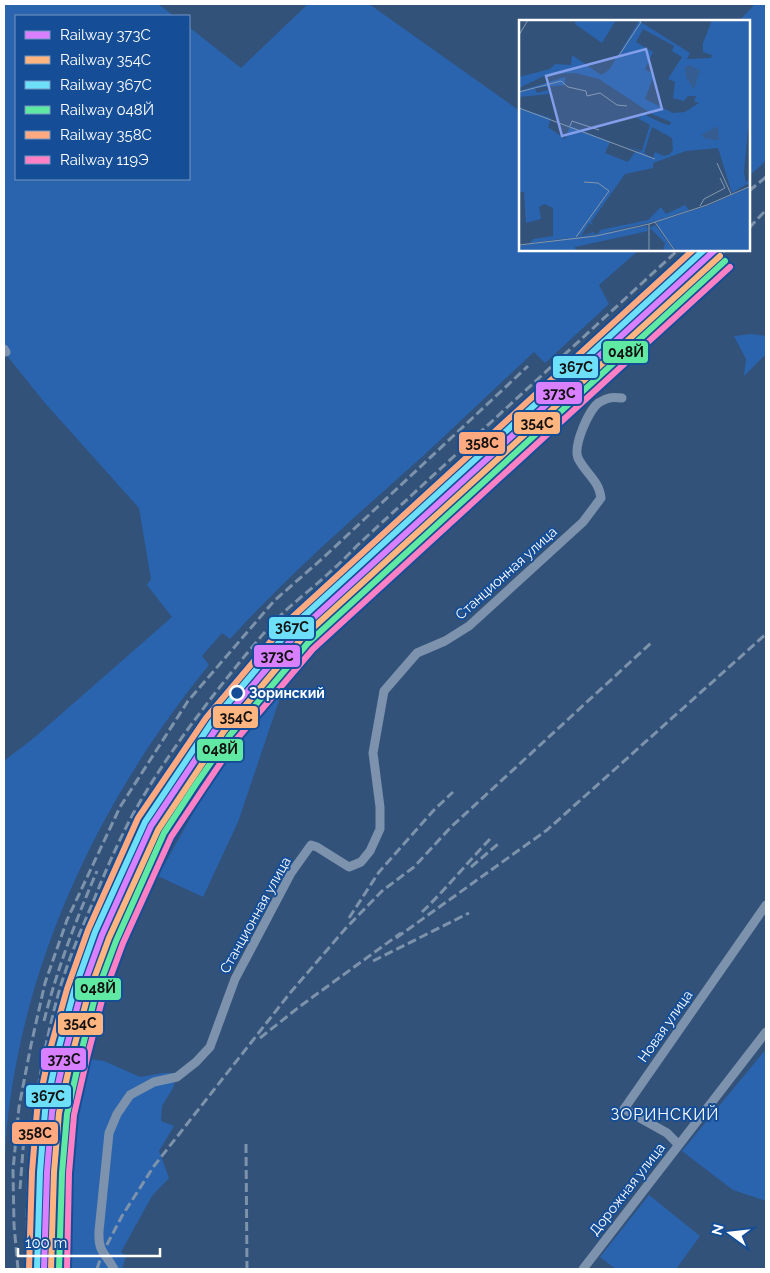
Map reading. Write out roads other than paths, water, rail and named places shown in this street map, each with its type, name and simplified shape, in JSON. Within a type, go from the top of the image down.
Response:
[{"type":"street","name":"Станционная улица","points":[[114,1269],[102,1254],[98,1244],[109,1133],[117,1114],[130,1095],[154,1082],[178,1077],[210,1047],[235,979],[291,873],[311,845],[349,866],[361,862],[370,851],[380,829],[380,808],[373,753],[384,691],[417,653],[445,641],[469,626],[583,522],[601,498],[600,488],[578,458],[576,448],[588,416],[598,402],[610,396],[622,398]]},
{"type":"street","name":"Новая улица","points":[[678,1144],[667,1133],[624,1109],[766,905]]},
{"type":"street","name":"Дорожная улица","points":[[582,1269],[766,1032]]},
{"type":"railway","points":[[750,190],[766,177]]},
{"type":"railway","points":[[750,227],[766,210]]},
{"type":"railway","points":[[27,1269],[28,1198],[33,1127],[51,1022],[67,966],[102,880],[127,825],[155,777],[218,690],[283,613],[677,251]]},
{"type":"railway","points":[[368,546],[458,474],[701,251]]},
{"type":"railway","points":[[53,1269],[55,1172],[60,1113],[72,1055],[88,995],[109,938],[157,830],[189,779],[224,730],[303,638],[724,251]]},
{"type":"railway","points":[[18,1269],[14,1225],[13,1170],[19,1107],[31,1045],[45,983],[67,920],[120,807],[188,701],[274,601],[324,557],[528,366]]},
{"type":"railway","points":[[382,553],[428,505]]},
{"type":"railway","points":[[396,938],[547,830],[766,634]]},
{"type":"railway","points":[[97,1269],[102,1254],[122,1216],[154,1166],[290,993],[346,928],[382,891],[414,867],[451,827],[651,643]]},
{"type":"railway","points":[[349,918],[379,872],[433,811],[453,792]]},
{"type":"railway","points":[[422,912],[490,839]]},
{"type":"railway","points":[[471,867],[498,844]]},
{"type":"railway","points":[[44,1021],[68,945],[97,871]]},
{"type":"railway","points":[[373,961],[469,913]]},
{"type":"railway","points":[[260,1038],[299,1007],[401,933]]},
{"type":"railway","points":[[20,1189],[24,1137]]},
{"type":"railway","points":[[246,1144],[247,1269]]},
{"type":"rail line","name":"358С","points":[[29,1269],[32,1172],[37,1111],[50,1050],[67,989],[88,930],[138,818],[206,718],[287,622],[692,251]]},
{"type":"rail line","name":"367С","points":[[37,1269],[40,1172],[45,1111],[58,1051],[74,991],[95,932],[145,822],[212,722],[292,627],[703,251]]},
{"type":"rail line","name":"373C","points":[[44,1269],[47,1172],[52,1112],[65,1053],[81,993],[102,935],[151,826],[218,726],[297,633],[714,251]]},
{"type":"rail line","name":"354С","points":[[51,1269],[54,1172],[59,1113],[72,1055],[88,995],[109,938],[158,830],[224,731],[302,638],[720,256]]},
{"type":"rail line","name":"048Й","points":[[59,1269],[62,1173],[67,1114],[95,997],[116,941],[164,833],[196,784],[230,735],[308,643],[725,261]]},
{"type":"rail line","name":"119Э","points":[[67,1269],[69,1173],[74,1115],[87,1058],[102,1000],[123,943],[171,837],[236,740],[313,649],[730,267]]},
{"type":"place","name":"Зоринский","points":[[237,693]]},
{"type":"district","name":"ЗОРИНСКИЙ","points":[[665,1114]]}]
